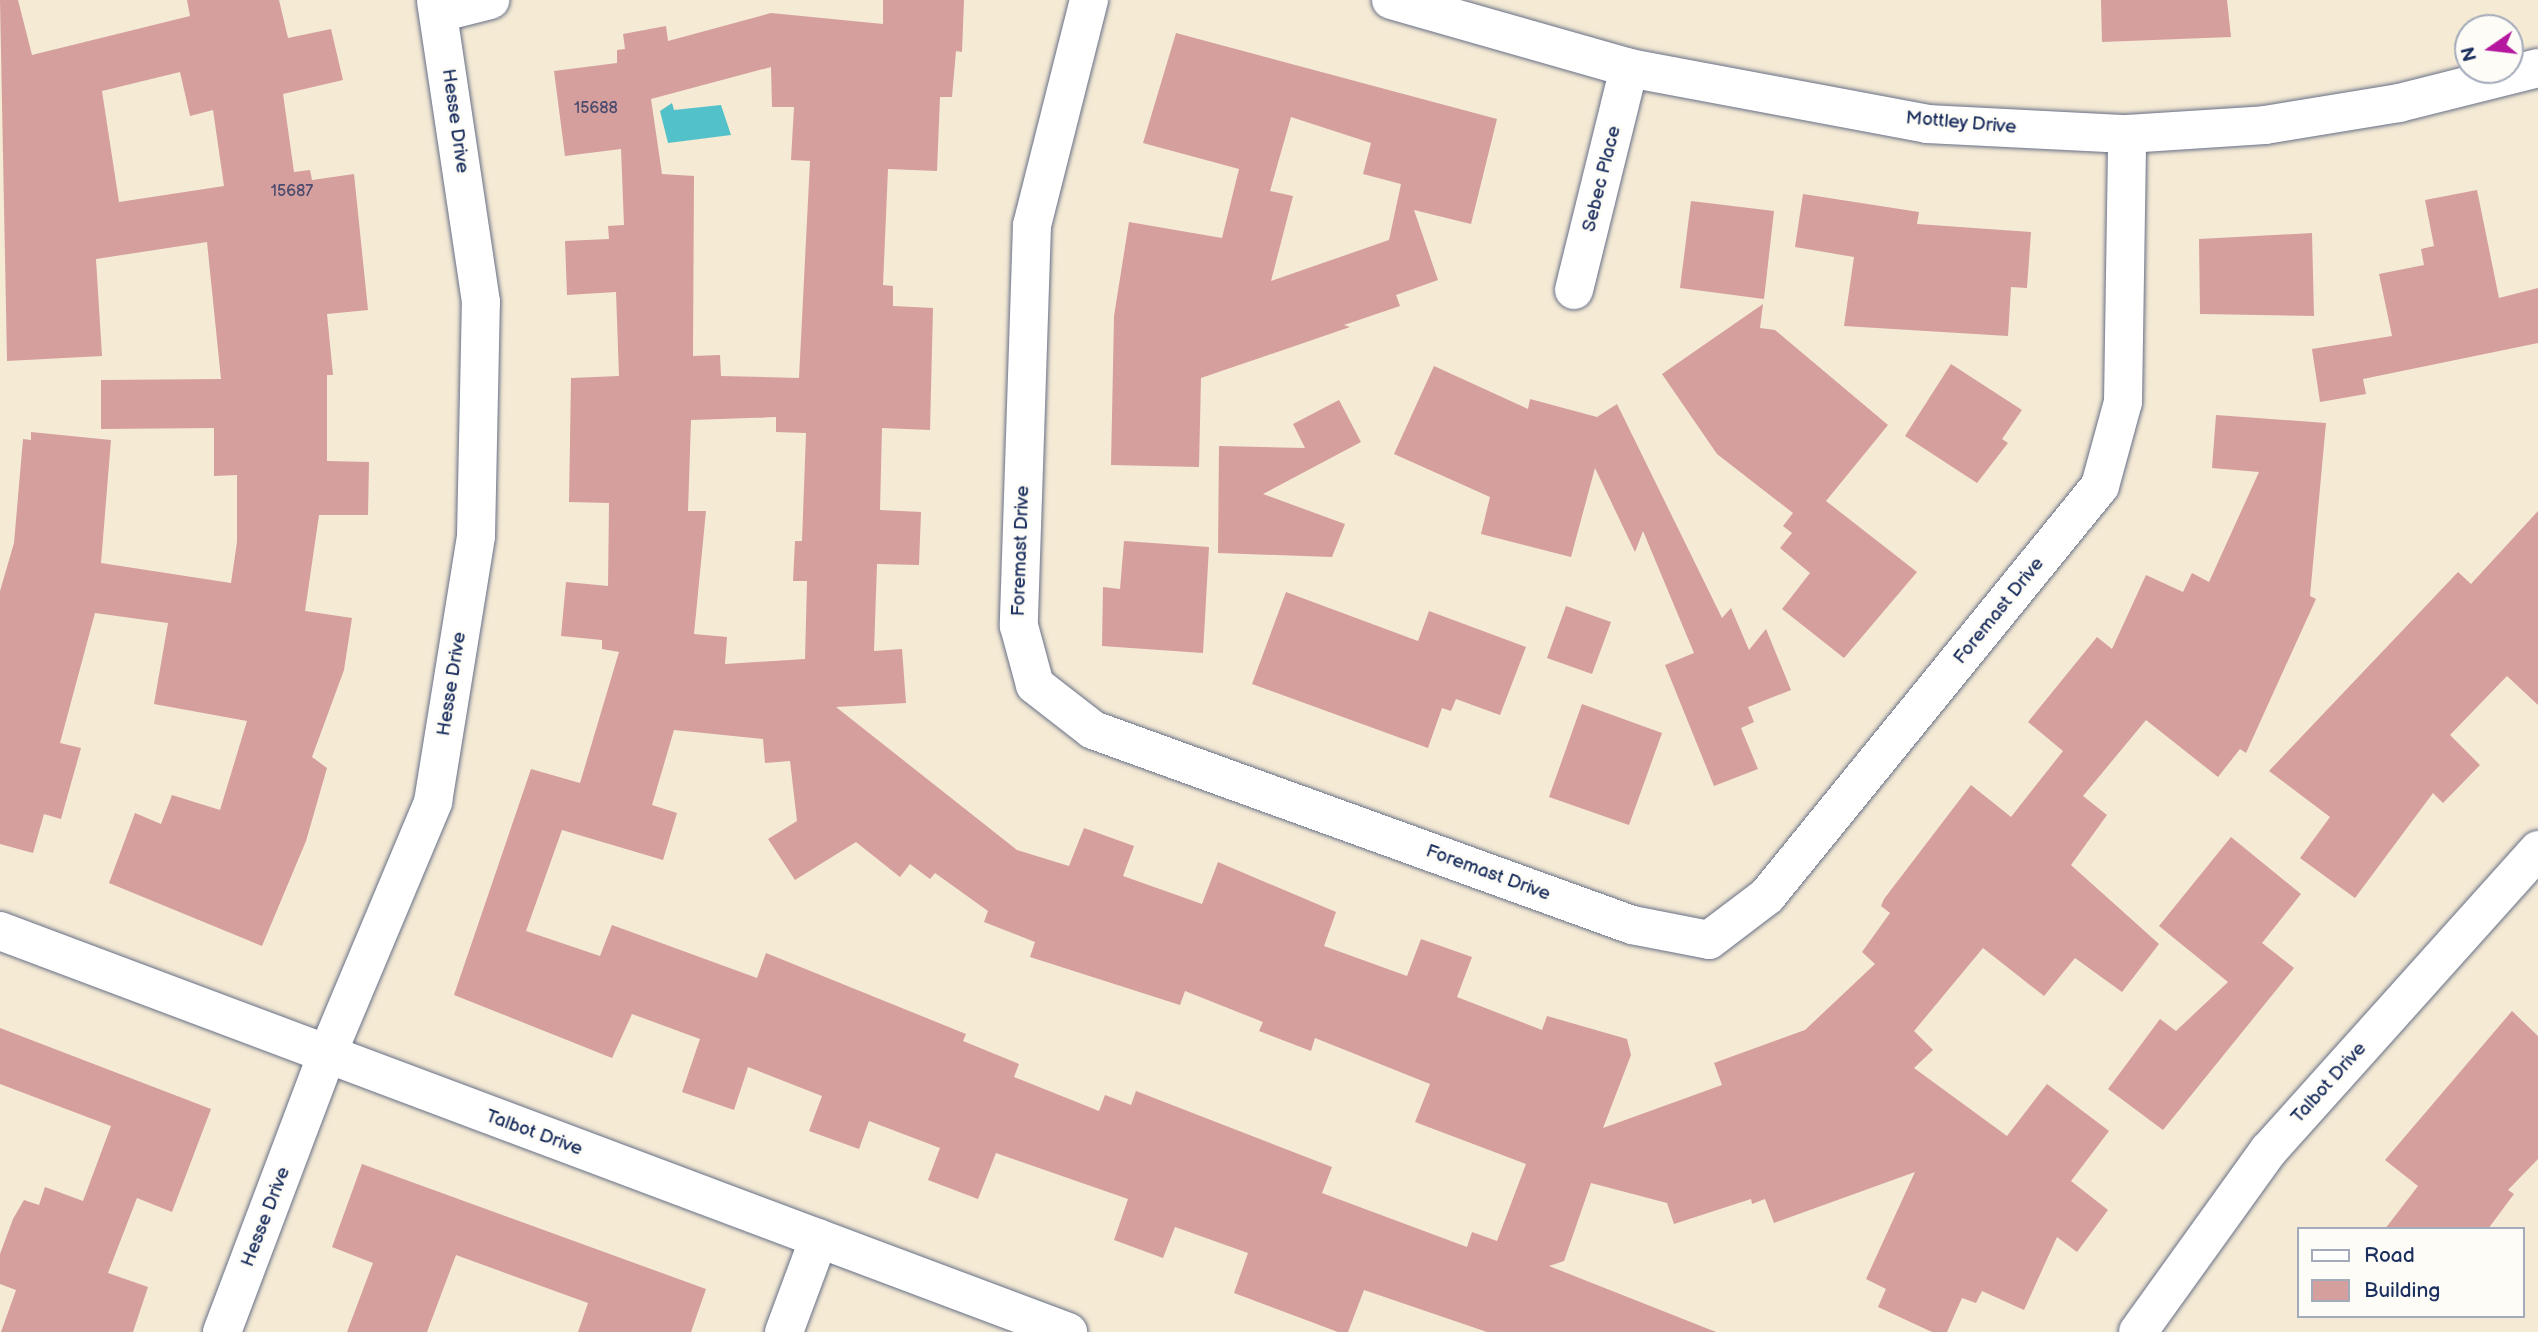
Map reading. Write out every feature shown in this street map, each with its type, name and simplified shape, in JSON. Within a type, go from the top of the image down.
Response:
[{"type":"street","points":[[437,7],[490,0]]},
{"type":"street","name":"Foremast Drive","points":[[1088,0],[1032,225],[1019,626],[1035,685],[1093,730],[1632,925],[1709,940],[1767,896],[2101,486],[2123,402],[2127,134]]},
{"type":"street","name":"Mottley Drive","points":[[1391,0],[1629,68],[1927,124],[2127,134],[2265,125],[2399,103],[2538,68]]},
{"type":"street","name":"Hesse Drive","points":[[222,1332],[326,1057],[433,802],[476,536],[481,302],[437,7]]},
{"type":"street","name":"Sebec Place","points":[[1574,290],[1629,68]]},
{"type":"street","name":"Talbot Drive","points":[[2138,1332],[2269,1150],[2538,850]]},
{"type":"street","name":"Talbot Drive","points":[[0,932],[326,1057],[1068,1332]]},
{"type":"street","points":[[783,1332],[819,1238]]},
{"type":"water","points":[[672,103],[674,110],[721,105],[731,135],[668,143],[660,111]]},
{"type":"building","points":[[0,0],[18,0],[32,55],[190,16],[187,0],[279,0],[288,38],[331,29],[343,80],[283,94],[294,172],[310,170],[312,180],[354,174],[368,310],[327,314],[333,375],[327,375],[327,461],[369,462],[368,515],[319,515],[305,611],[352,618],[344,670],[312,757],[327,768],[306,841],[262,946],[109,883],[135,813],[161,824],[172,795],[220,810],[247,721],[154,704],[168,623],[95,613],[60,743],[81,748],[61,819],[44,814],[33,853],[0,844],[0,591],[14,543],[23,439],[31,440],[31,432],[111,440],[101,563],[231,583],[237,542],[237,475],[214,476],[214,428],[101,429],[101,380],[221,379],[207,242],[96,259],[102,356],[7,361]],"holes":[[[180,72],[190,116],[213,110],[224,186],[119,202],[102,91]]]},
{"type":"building","points":[[883,0],[964,0],[962,52],[956,51],[952,97],[940,97],[937,171],[888,169],[883,285],[893,286],[893,306],[933,308],[930,430],[882,428],[880,510],[921,512],[919,565],[877,564],[874,651],[902,649],[906,703],[836,707],[1017,850],[1069,866],[1084,828],[1134,846],[1123,876],[1202,904],[1218,862],[1336,912],[1324,946],[1407,976],[1421,939],[1472,957],[1457,997],[1542,1030],[1547,1016],[1627,1039],[1631,1055],[1603,1128],[1722,1085],[1714,1063],[1805,1030],[1875,964],[1862,952],[1890,913],[1881,906],[1884,899],[1971,785],[2011,817],[2063,751],[2028,722],[2097,637],[2112,649],[2146,575],[2183,592],[2192,573],[2209,582],[2259,472],[2212,468],[2216,415],[2326,423],[2310,596],[2316,599],[2246,753],[2240,749],[2218,777],[2146,720],[2083,796],[2107,815],[2071,865],[2159,944],[2122,992],[2075,958],[2044,996],[1983,948],[1914,1031],[1933,1050],[1914,1068],[2007,1136],[2047,1084],[2109,1131],[2071,1181],[2108,1210],[2077,1252],[2057,1237],[2024,1310],[1982,1291],[1976,1303],[1962,1298],[1947,1332],[1932,1332],[1878,1307],[1886,1289],[1866,1279],[1915,1172],[1774,1223],[1765,1199],[1752,1204],[1751,1199],[1674,1224],[1667,1203],[1591,1183],[1564,1261],[1549,1266],[1716,1332],[1487,1332],[1364,1290],[1348,1332],[1338,1332],[1234,1293],[1248,1253],[1175,1227],[1163,1258],[1114,1240],[1128,1199],[996,1153],[978,1199],[928,1180],[940,1148],[869,1121],[859,1149],[809,1131],[822,1096],[748,1067],[734,1110],[682,1092],[700,1039],[632,1014],[612,1058],[454,995],[531,769],[580,783],[619,652],[602,649],[602,640],[561,636],[566,582],[608,586],[609,503],[569,502],[571,378],[619,376],[616,292],[567,295],[565,241],[609,239],[608,226],[624,225],[621,149],[565,156],[554,71],[617,63],[617,50],[625,49],[623,34],[666,26],[668,41],[771,13],[883,24]],"holes":[[[771,67],[772,107],[794,107],[791,160],[810,161],[799,378],[721,376],[720,355],[693,356],[694,176],[662,174],[651,99]],[[776,417],[776,432],[806,433],[802,541],[795,541],[793,581],[807,581],[805,659],[725,664],[727,637],[694,634],[706,511],[688,511],[691,420]],[[674,730],[763,739],[765,763],[790,761],[797,821],[768,839],[795,880],[856,842],[900,877],[910,864],[930,879],[935,873],[988,911],[984,922],[1035,942],[1030,957],[1180,1005],[1185,991],[1263,1022],[1259,1031],[1311,1051],[1315,1038],[1430,1084],[1415,1122],[1526,1164],[1497,1241],[1472,1232],[1467,1247],[1322,1193],[1332,1167],[1136,1091],[1131,1105],[1105,1095],[1099,1111],[1014,1077],[1019,1064],[963,1041],[966,1034],[766,953],[757,978],[612,925],[600,956],[526,931],[562,830],[663,860],[677,813],[652,805]]]},
{"type":"building","points":[[2101,0],[2227,0],[2231,37],[2102,42]]},
{"type":"building","points":[[1176,33],[1497,119],[1471,224],[1414,210],[1438,280],[1396,295],[1400,306],[1344,325],[1350,327],[1201,378],[1199,467],[1111,465],[1114,316],[1129,222],[1222,238],[1239,169],[1143,143]],"holes":[[[1291,117],[1371,143],[1363,174],[1401,184],[1389,240],[1271,281],[1293,196],[1270,191]]]},
{"type":"building","points":[[2477,190],[2499,298],[2538,288],[2538,343],[2363,379],[2366,394],[2320,402],[2312,349],[2392,336],[2379,274],[2424,265],[2421,249],[2434,246],[2425,200]]},
{"type":"building","points":[[1803,194],[1919,212],[1917,224],[2031,232],[2027,288],[2011,287],[2008,336],[1844,326],[1854,257],[1795,247]]},
{"type":"building","points":[[1691,201],[1774,211],[1764,299],[1680,288]]},
{"type":"building","points":[[2312,233],[2314,316],[2200,314],[2199,239]]},
{"type":"building","points":[[1763,304],[1760,328],[1775,330],[1888,425],[1826,501],[1917,572],[1844,658],[1782,609],[1810,573],[1780,548],[1792,533],[1783,526],[1793,513],[1717,454],[1662,374]]},
{"type":"building","points":[[1951,364],[2022,410],[2002,439],[2008,443],[1977,483],[1905,436]]},
{"type":"building","points":[[1434,366],[1528,409],[1530,399],[1597,417],[1617,404],[1722,618],[1731,608],[1749,650],[1766,629],[1791,690],[1748,707],[1754,722],[1741,728],[1758,769],[1714,786],[1665,665],[1694,653],[1643,531],[1635,552],[1595,468],[1571,557],[1481,534],[1490,497],[1394,454]]},
{"type":"building","points":[[1339,400],[1361,442],[1263,494],[1345,524],[1332,557],[1218,553],[1219,446],[1305,448],[1293,424]]},
{"type":"building","points":[[2538,511],[2538,705],[2507,676],[2450,735],[2480,765],[2443,803],[2433,793],[2355,898],[2300,858],[2330,817],[2269,771],[2458,572],[2471,584]]},
{"type":"building","points":[[1124,541],[1209,547],[1203,653],[1102,646],[1103,587],[1120,589]]},
{"type":"building","points":[[1286,592],[1418,641],[1429,611],[1526,647],[1500,715],[1456,699],[1451,711],[1442,708],[1428,748],[1252,684]]},
{"type":"building","points":[[1566,606],[1611,622],[1592,674],[1547,658]]},
{"type":"building","points":[[1582,704],[1662,733],[1629,825],[1549,797]]},
{"type":"building","points":[[2231,837],[2301,894],[2262,943],[2294,968],[2163,1130],[2108,1089],[2160,1019],[2176,1031],[2228,982],[2159,926]]},
{"type":"building","points":[[2512,1011],[2538,1036],[2538,1159],[2508,1190],[2514,1194],[2489,1227],[2387,1227],[2418,1186],[2385,1160]]},
{"type":"building","points":[[0,1028],[211,1109],[172,1212],[137,1198],[108,1273],[148,1287],[133,1332],[1,1332],[16,1290],[0,1284],[0,1254],[13,1219],[24,1200],[39,1205],[45,1187],[83,1201],[111,1126],[0,1084]]},
{"type":"building","points":[[362,1164],[706,1289],[691,1332],[578,1332],[588,1303],[456,1255],[427,1332],[347,1332],[373,1263],[332,1247]]}]
